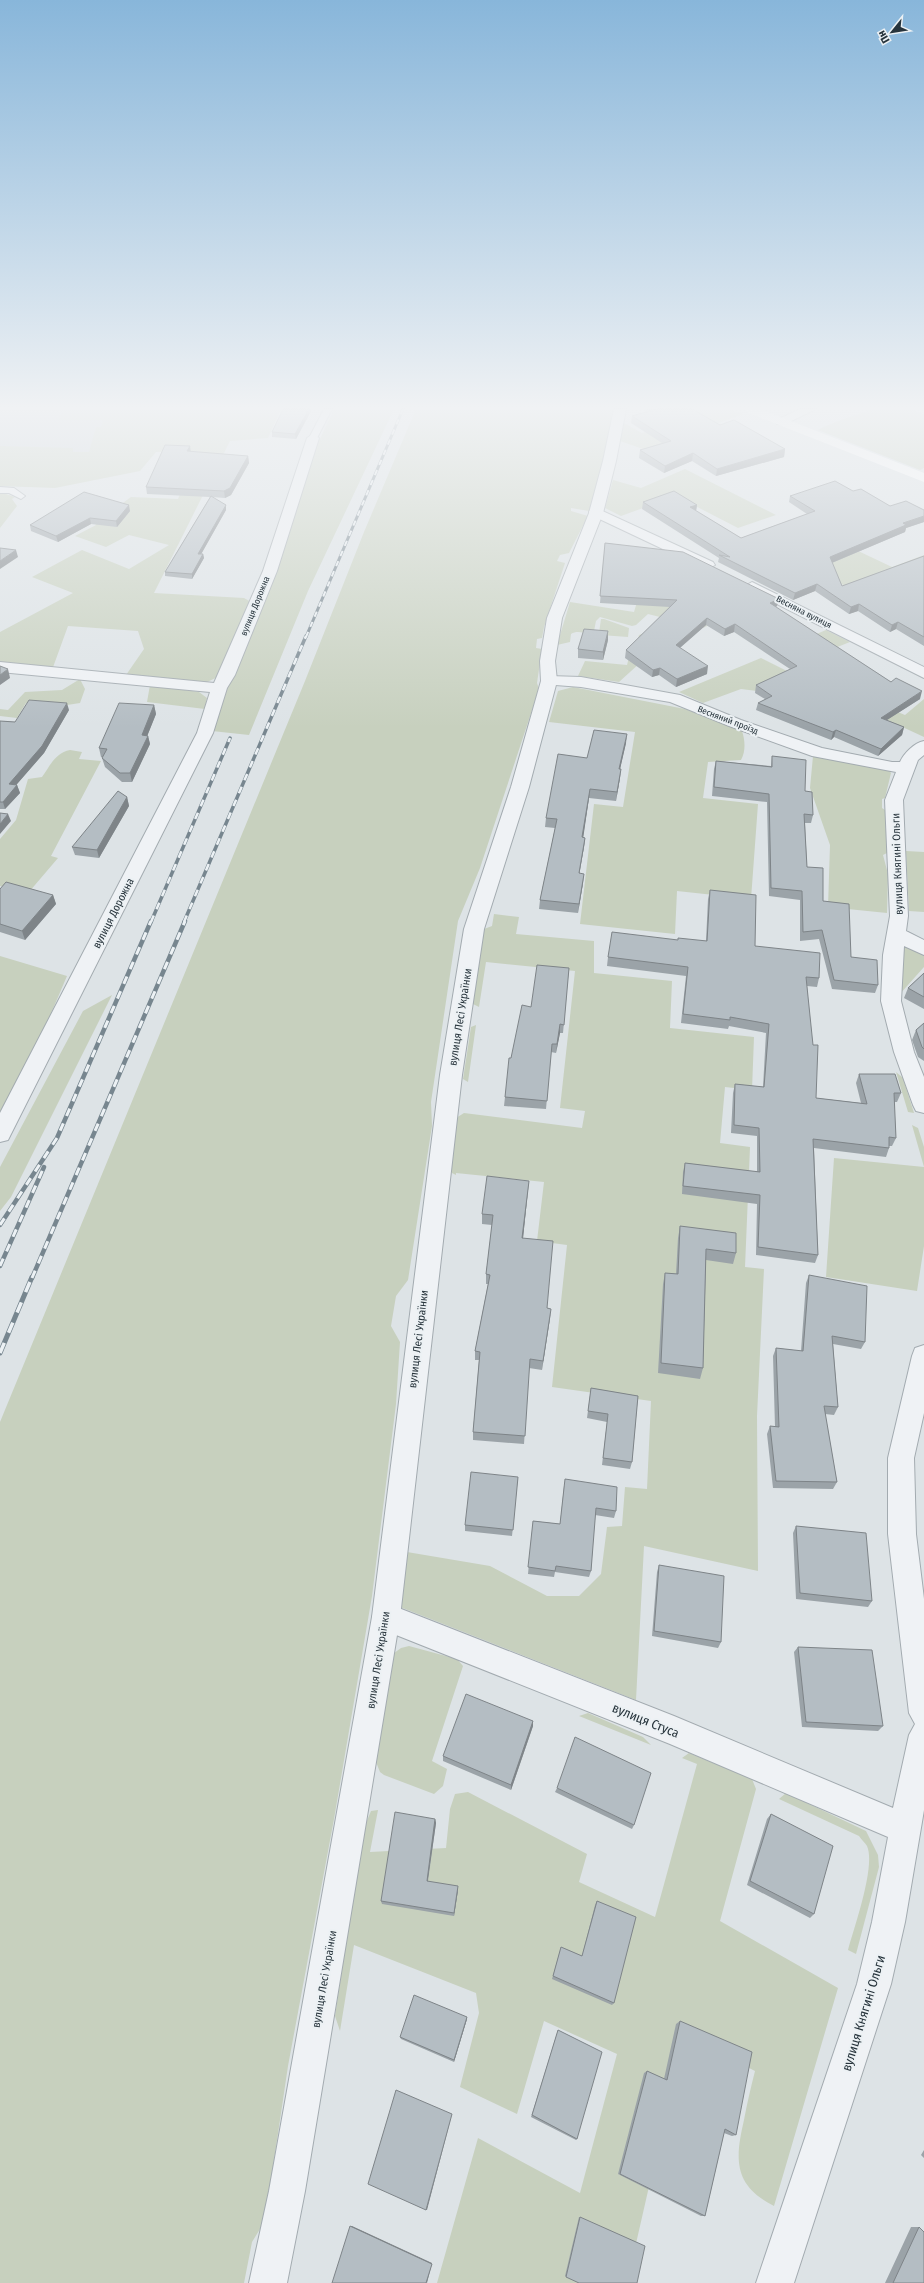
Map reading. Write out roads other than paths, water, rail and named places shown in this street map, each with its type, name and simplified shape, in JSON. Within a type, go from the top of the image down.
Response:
[{"type":"street","name":"вулиця Дорожна","points":[[0,1134],[205,733],[219,688],[227,675],[270,571],[288,516]]},
{"type":"street","name":"вулиця Лесі Українки","points":[[268,2283],[287,2191],[386,1617],[451,1075],[474,929],[520,787],[549,681],[546,667],[555,614],[595,516]]},
{"type":"street","points":[[603,516],[720,571]]},
{"type":"street","name":"Весняна вулиця","points":[[740,580],[924,673]]},
{"type":"street","points":[[0,667],[219,688]]},
{"type":"street","name":"Весняний проїзд","points":[[549,681],[581,682],[674,698],[735,723],[818,752],[892,767],[906,768]]},
{"type":"street","name":"вулиця Княгині Ольги","points":[[924,746],[910,758],[894,800],[899,916],[896,934],[891,1001],[904,1052],[924,1105]]},
{"type":"street","points":[[896,934],[924,948]]},
{"type":"street","points":[[924,1356],[901,1458],[902,1534],[924,1713]]},
{"type":"street","name":"вулиця Стуса","points":[[386,1617],[674,1731],[904,1828]]},
{"type":"street","name":"вулиця Княгині Ольги","points":[[775,2283],[874,1984],[883,1950],[904,1828],[924,1735]]},
{"type":"railway","points":[[306,637],[358,516]]},
{"type":"railway","points":[[184,922],[306,636]]},
{"type":"railway","points":[[151,922],[230,738]]},
{"type":"railway","points":[[0,1225],[57,1138],[151,921]]},
{"type":"railway","points":[[32,1278],[185,921]]},
{"type":"railway","points":[[0,1266],[44,1167]]},
{"type":"railway","points":[[0,1353],[32,1277]]}]
